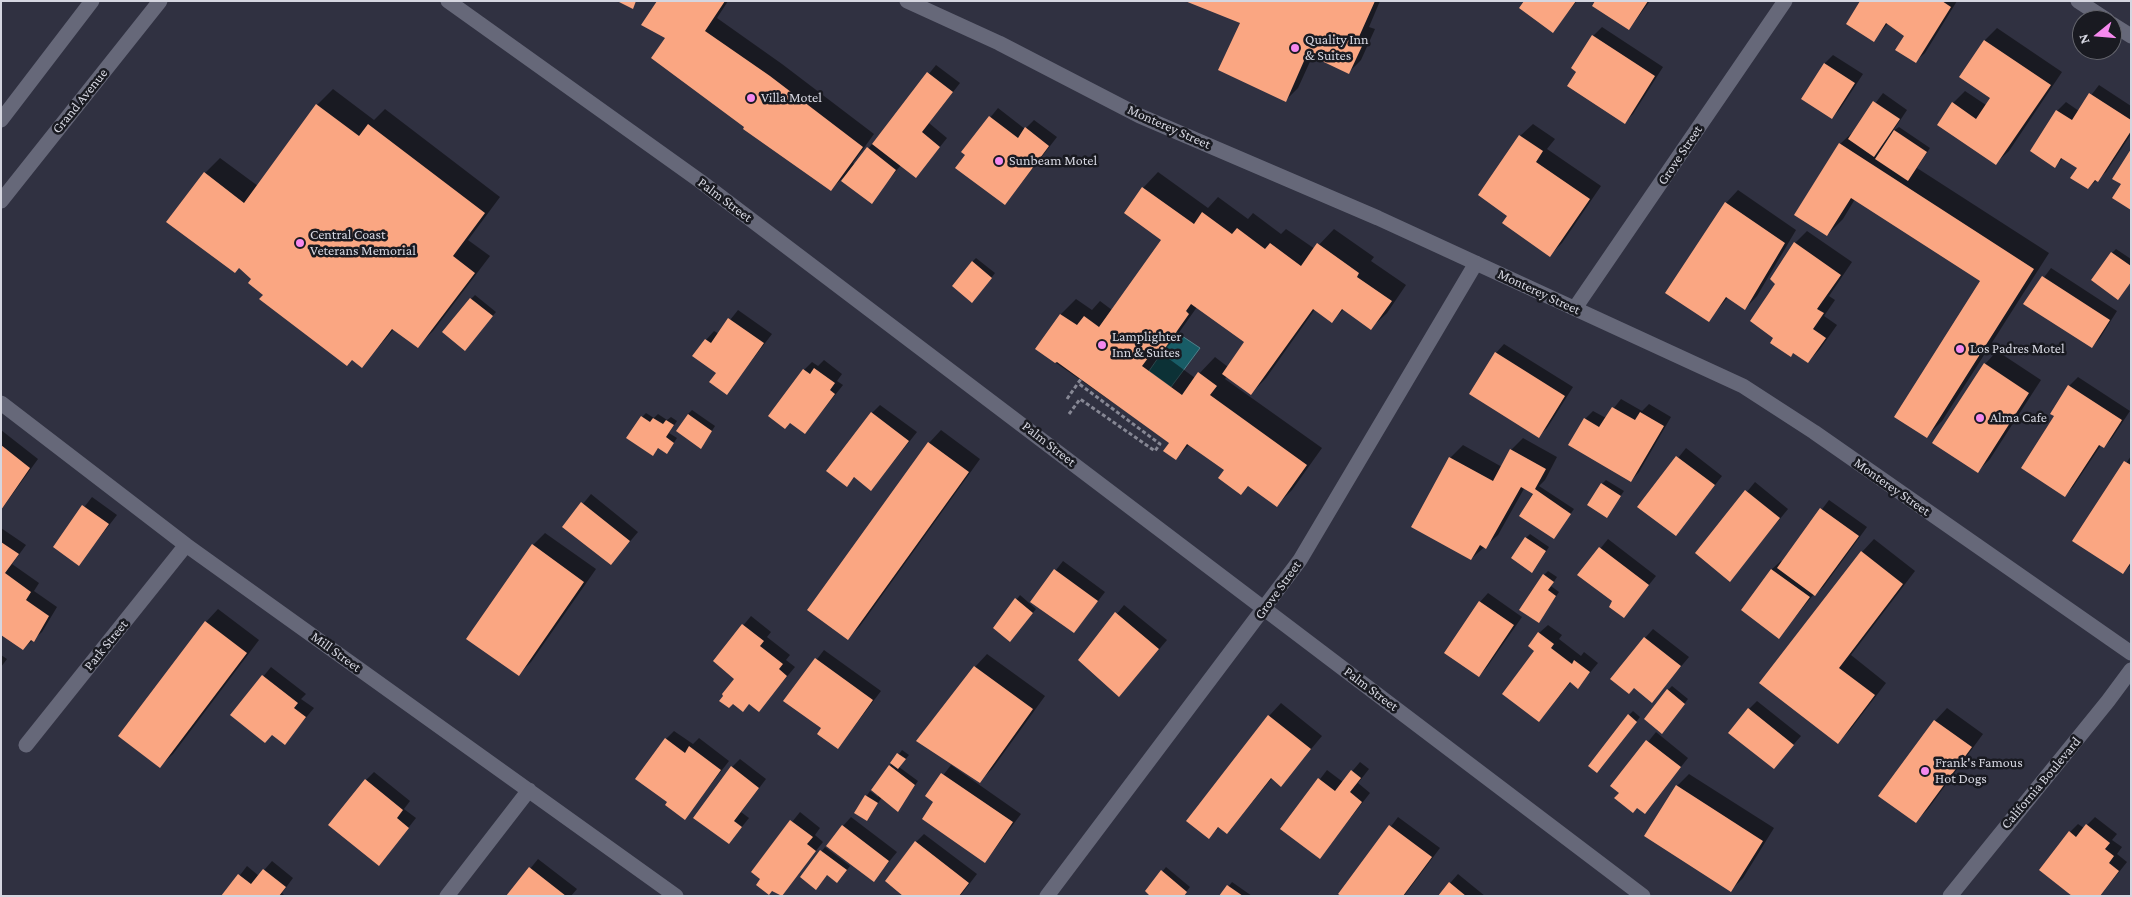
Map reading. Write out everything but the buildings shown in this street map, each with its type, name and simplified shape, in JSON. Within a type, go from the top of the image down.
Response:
[{"type":"street","points":[[1,120],[92,1]]},
{"type":"street","name":"Grand Avenue","points":[[1,201],[160,1]]},
{"type":"street","name":"Palm Street","points":[[448,1],[700,181],[1643,896]]},
{"type":"street","name":"Monterey Street","points":[[907,1],[999,43],[1140,116],[1369,214],[1743,386],[1814,432],[2131,653]]},
{"type":"street","name":"Grove Street","points":[[1575,308],[1785,1]]},
{"type":"street","points":[[2078,1],[2092,10]]},
{"type":"street","name":"Grove Street","points":[[1048,896],[1300,560],[1476,262]]},
{"type":"street","name":"Mill Street","points":[[1,403],[186,545],[676,896]]},
{"type":"street","name":"Park Street","points":[[26,745],[186,545]]},
{"type":"street","name":"California Boulevard","points":[[1950,896],[2131,670]]},
{"type":"street","points":[[447,896],[529,790]]},
{"type":"path","points":[[1067,400],[1080,381],[1160,444],[1155,451],[1080,399],[1069,414]]},
{"type":"shaded area","points":[[1176,332],[1200,348],[1171,387],[1149,371]]},
{"type":"place","name":"Quality Inn & Suites","points":[[1295,48]]},
{"type":"place","name":"Villa Motel","points":[[751,98]]},
{"type":"place","name":"Sunbeam Motel","points":[[999,161]]},
{"type":"place","name":"Central Coast Veterans Memorial","points":[[300,243]]},
{"type":"place","name":"Lamplighter Inn & Suites","points":[[1102,345]]},
{"type":"place","name":"Los Padres Motel","points":[[1960,349]]},
{"type":"place","name":"Alma Cafe","points":[[1980,418]]},
{"type":"place","name":"Frank's Famous Hot Dogs","points":[[1925,771]]}]
